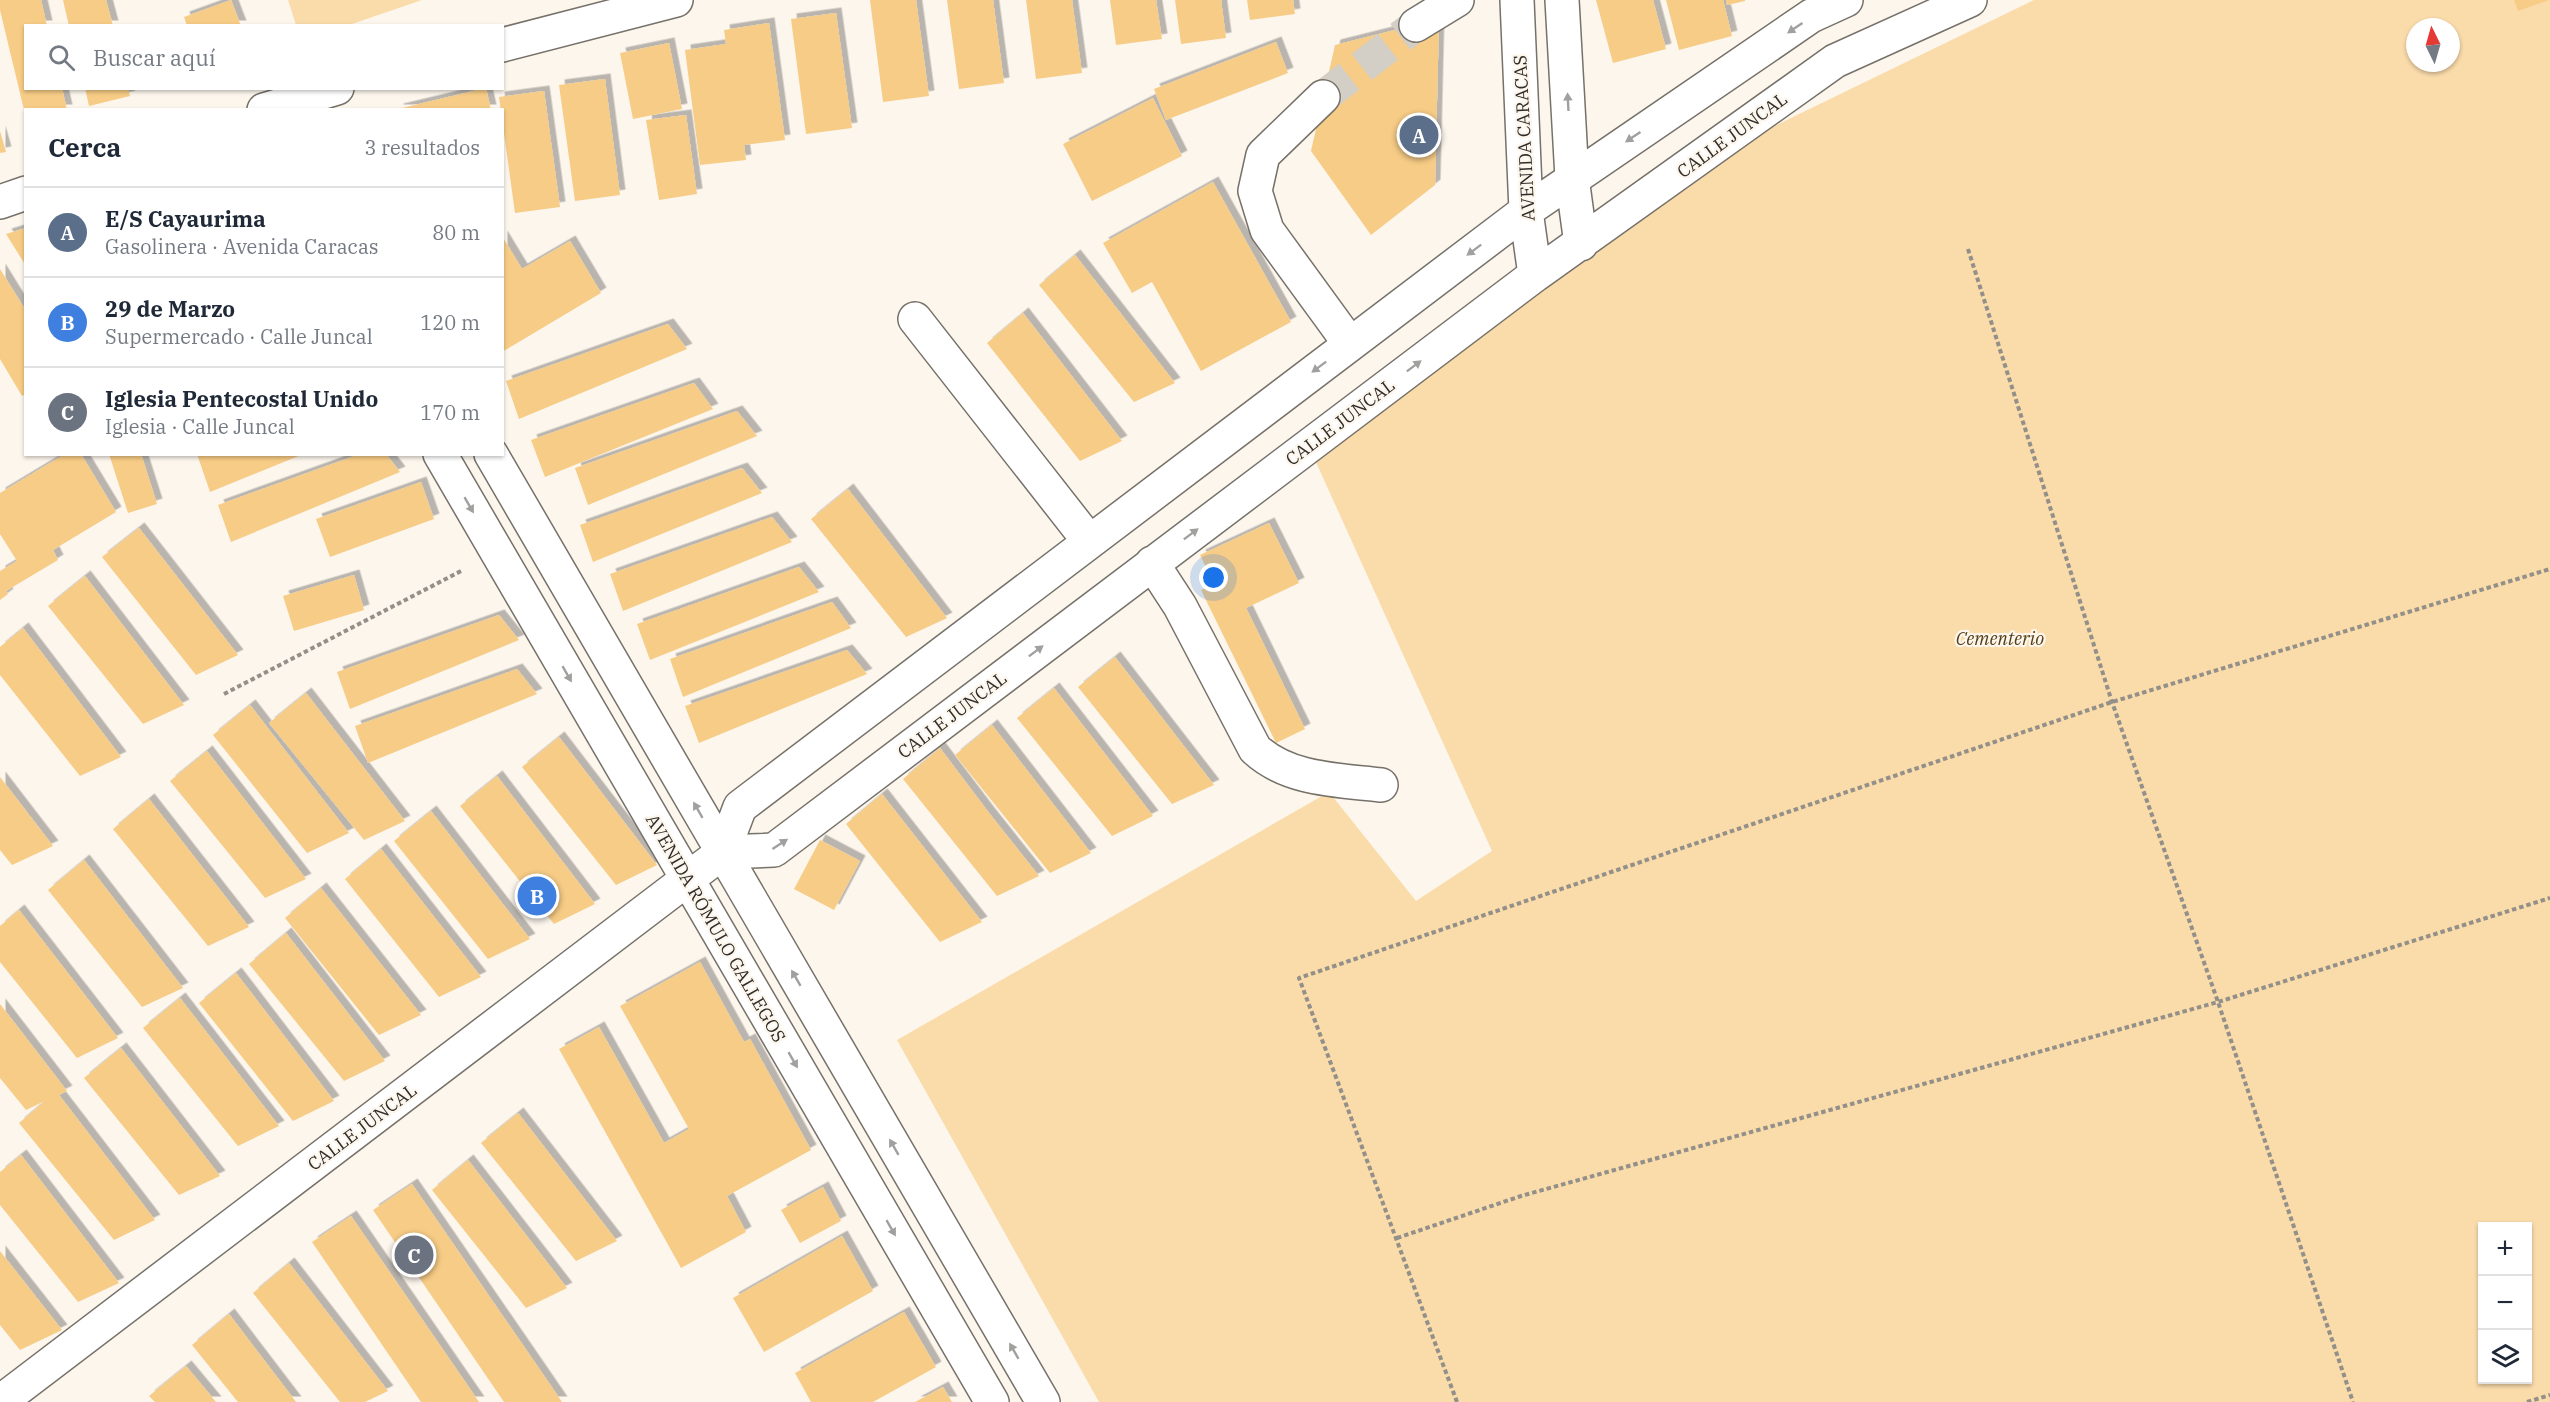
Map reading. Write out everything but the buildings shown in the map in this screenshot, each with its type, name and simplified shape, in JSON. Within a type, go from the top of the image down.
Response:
[{"type":"street","points":[[504,44],[676,0]]},
{"type":"street","points":[[1416,25],[1457,0]]},
{"type":"street","name":"AVENIDA CARACAS","points":[[1517,0],[1526,211],[1536,275]]},
{"type":"street","points":[[1562,0],[1572,178],[1581,244]]},
{"type":"street","points":[[723,852],[740,807],[1089,541],[1572,178],[1811,16],[1846,0]]},
{"type":"street","name":"CALLE JUNCAL","points":[[0,1402],[723,852],[774,850],[1536,275],[1835,61],[1970,0]]},
{"type":"street","points":[[280,107],[331,90]]},
{"type":"street","points":[[1323,97],[1263,155],[1255,191],[1267,230],[1350,344]]},
{"type":"street","points":[[0,202],[24,194]]},
{"type":"street","points":[[915,319],[1089,541]]},
{"type":"street","name":"AVENIDA RÓMULO GALLEGOS","points":[[441,456],[992,1402]]},
{"type":"street","points":[[492,456],[1043,1402]]},
{"type":"street","points":[[1152,563],[1180,606],[1255,749],[1268,762],[1307,776],[1380,785]]},
{"type":"path","points":[[1968,249],[2112,702],[2218,1002],[2353,1402]]},
{"type":"path","points":[[224,694],[496,552]]},
{"type":"path","points":[[1456,1402],[1299,978],[2112,702],[2550,569]]},
{"type":"path","points":[[1396,1238],[1521,1196],[2218,1002],[2550,898]]},
{"type":"path","points":[[2527,1402],[2550,1395]]},
{"type":"green space","points":[[288,0],[422,0],[352,24],[296,24]]},
{"type":"green space","name":"Cementerio","points":[[2034,0],[2550,0],[2550,1402],[1099,1402],[897,1040],[1329,792],[1416,901],[1492,851],[1310,449],[1764,131]]},
{"type":"tunnel","points":[[1323,97],[1416,25]]},
{"type":"place","name":"E/S Cayaurima","points":[[1419,135]]},
{"type":"place","name":"29 de Marzo","points":[[537,896]]},
{"type":"place","name":"Iglesia Pentecostal Unido","points":[[414,1255]]}]
